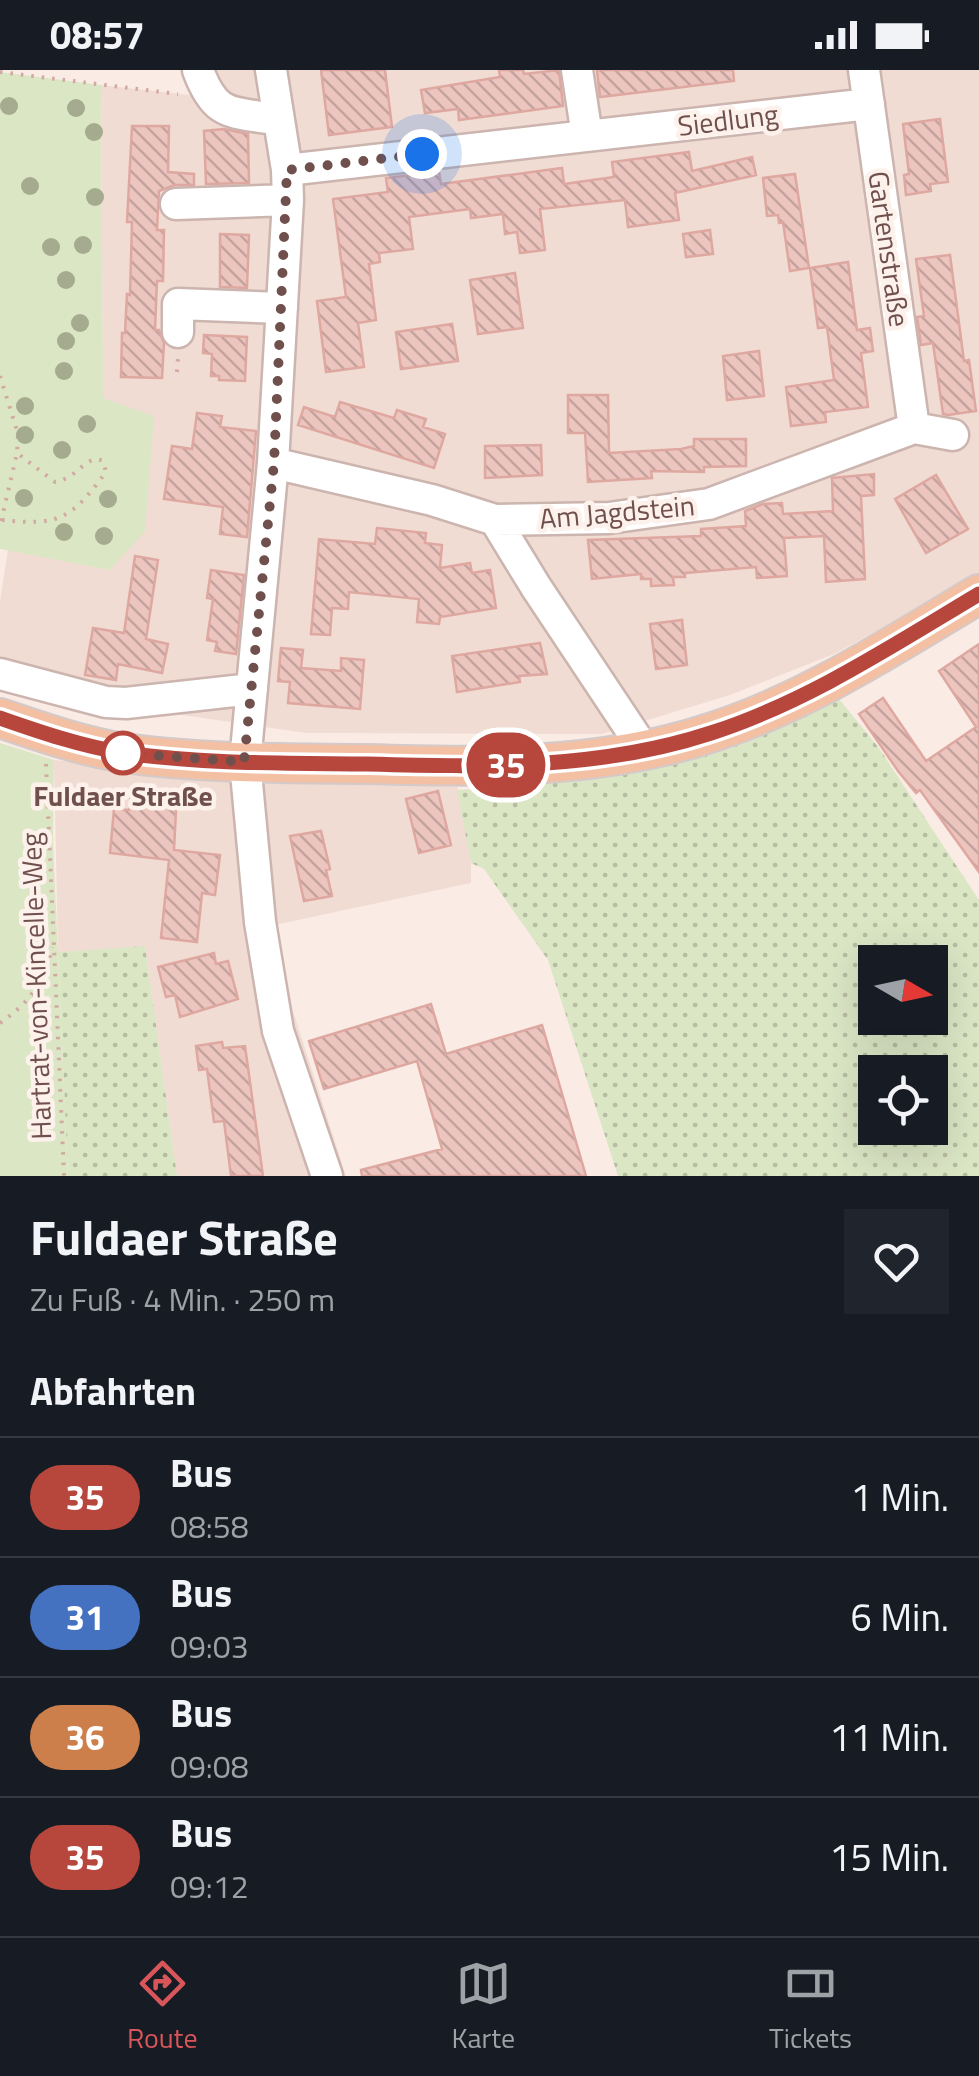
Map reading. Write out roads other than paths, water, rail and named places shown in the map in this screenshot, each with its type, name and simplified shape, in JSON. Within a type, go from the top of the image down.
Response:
[{"type":"main road","points":[[0,718],[54,737],[122,752],[244,762],[530,765],[644,751],[712,733],[826,685],[979,594]]},
{"type":"street","points":[[271,70],[288,185],[274,463],[244,762],[260,922],[278,1032],[327,1176]]},
{"type":"street","points":[[577,70],[587,136]]},
{"type":"street","name":"Gartenstraße","points":[[864,70],[914,428]]},
{"type":"street","points":[[203,84],[219,108],[278,120]]},
{"type":"street","name":"Siedlung","points":[[288,185],[587,136],[869,104]]},
{"type":"street","points":[[176,204],[288,185]]},
{"type":"street","points":[[178,332],[178,304],[282,308]]},
{"type":"street","name":"Am Jagdstein","points":[[274,463],[432,500],[496,520],[609,518],[709,504],[914,428],[953,435]]},
{"type":"street","points":[[496,520],[644,751]]},
{"type":"street","points":[[0,674],[106,702],[252,689]]},
{"type":"place","name":"Fuldaer Straße","points":[[123,753]]}]
